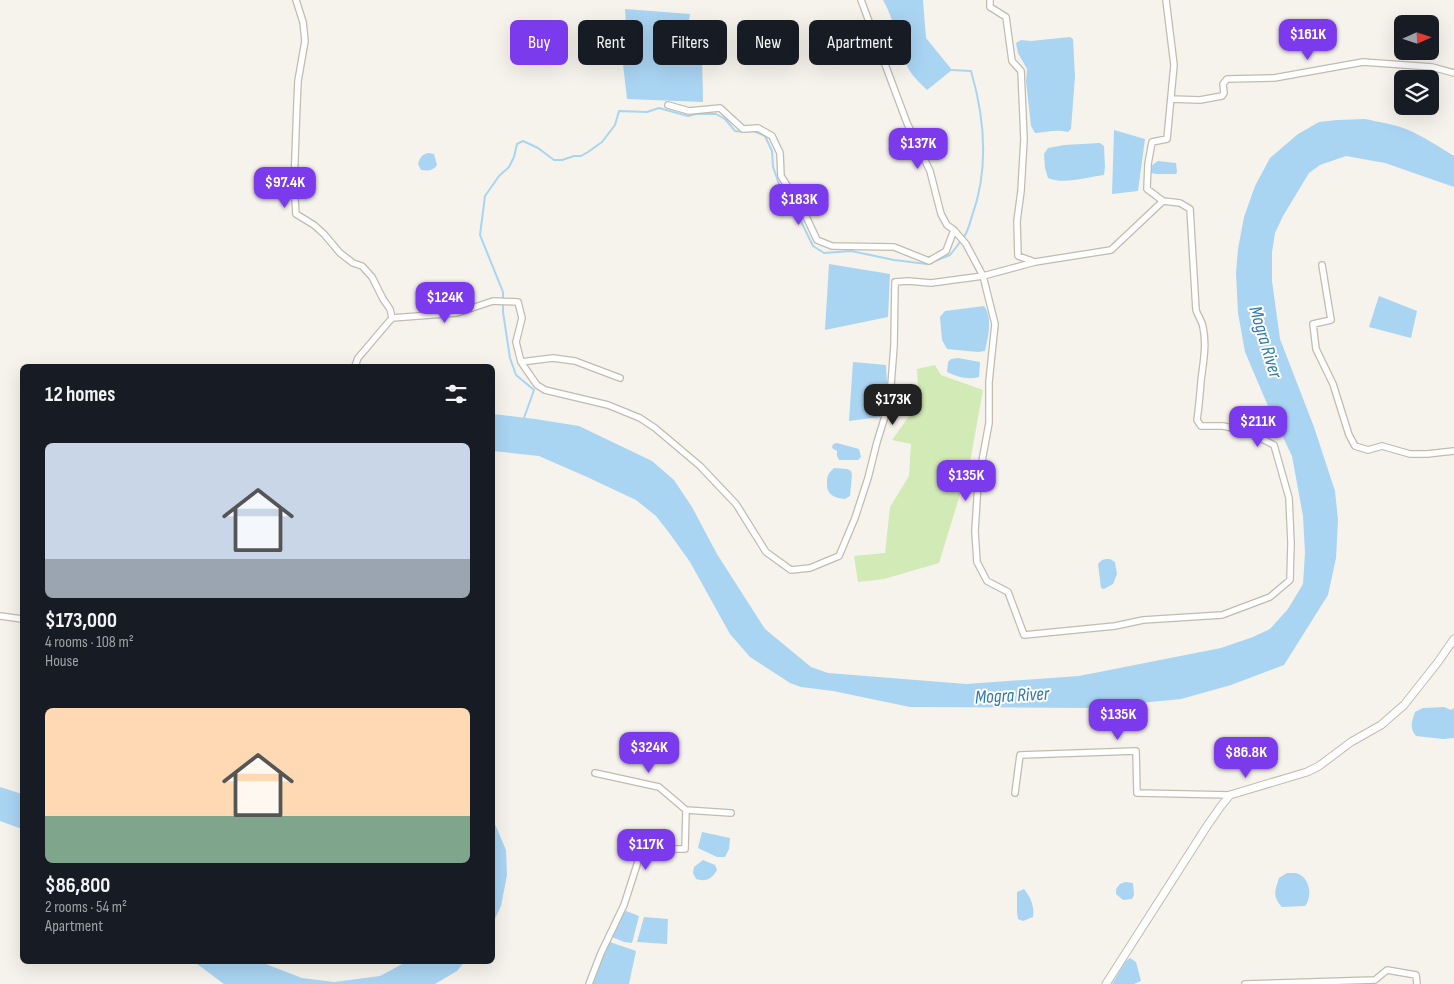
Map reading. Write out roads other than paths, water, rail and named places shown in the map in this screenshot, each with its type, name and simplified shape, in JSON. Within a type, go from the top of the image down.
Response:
[{"type":"street","points":[[296,0],[303,22],[305,41],[298,81],[294,185],[296,214],[314,225],[340,253],[353,263],[362,266],[372,277],[383,299],[390,308],[392,318]]},
{"type":"street","points":[[861,0],[907,123],[930,171],[941,214],[947,225],[966,244],[983,276],[995,324],[989,382],[989,423],[978,483],[975,531],[977,562],[987,581],[1008,592],[1024,635],[1115,626],[1143,620],[1222,615],[1270,597],[1290,580],[1289,498],[1274,445],[1246,430],[1223,426],[1201,426],[1197,420],[1205,336],[1203,324],[1196,310],[1190,209],[1180,203],[1163,201],[1147,190],[1148,164],[1152,142],[1167,139],[1174,65],[1166,0]]},
{"type":"street","points":[[990,0],[990,7],[1006,17],[1012,61],[1021,71],[1024,139],[1017,221],[1018,256],[1035,262]]},
{"type":"street","points":[[1171,99],[1200,100],[1222,96],[1224,93],[1223,84],[1227,79],[1274,78],[1363,62],[1432,67],[1454,73]]},
{"type":"street","points":[[668,105],[689,111],[720,108],[743,129],[758,128],[772,136],[780,153],[781,176],[804,212],[817,240],[832,246],[894,247],[929,261],[946,251],[954,230]]},
{"type":"street","points":[[356,364],[358,358],[392,318],[458,313],[493,301],[518,302],[522,318],[516,342],[521,362],[537,385],[545,390],[608,405],[640,418],[655,428],[700,466],[736,504],[766,552],[791,570],[810,568],[839,556],[855,518],[868,478],[886,413],[891,385],[895,282],[931,283],[983,276],[1035,262],[1111,250],[1163,201]]},
{"type":"street","points":[[1322,265],[1331,320],[1313,324],[1316,349],[1333,384],[1349,435],[1355,446],[1368,450],[1382,446],[1410,454],[1454,451]]},
{"type":"street","points":[[521,362],[553,358],[575,362],[620,378]]},
{"type":"street","points":[[0,616],[20,619]]},
{"type":"street","points":[[1015,793],[1020,755],[1136,751],[1137,793],[1230,795],[1307,772],[1319,766],[1351,742],[1381,726],[1404,706],[1454,639]]},
{"type":"street","points":[[595,773],[659,787],[686,810],[731,813]]},
{"type":"street","points":[[1106,984],[1207,826],[1230,795]]},
{"type":"street","points":[[589,984],[600,953],[624,905],[642,849],[685,849],[686,810]]},
{"type":"street","points":[[1245,984],[1375,980],[1387,970],[1416,975],[1417,984]]},
{"type":"water","points":[[883,0],[923,0],[926,38],[952,70],[927,90],[913,76],[907,65],[911,65],[911,20],[891,20]]},
{"type":"water","points":[[625,9],[690,14],[689,20],[653,20],[653,65],[702,65],[703,102],[627,99],[623,65],[643,65],[643,20],[626,20]]},
{"type":"water","points":[[1070,37],[1073,39],[1075,76],[1071,129],[1068,132],[1035,133],[1031,126],[1026,81],[1027,69],[1018,53],[1016,43],[1021,40],[1031,41]]},
{"type":"water","name":"Mogra River","points":[[1365,119],[1391,124],[1425,138],[1454,156],[1454,187],[1385,163],[1346,156],[1320,165],[1309,173],[1275,233],[1272,252],[1272,281],[1280,339],[1314,427],[1335,491],[1338,520],[1336,558],[1328,595],[1284,665],[1231,685],[1181,699],[1090,708],[910,707],[833,691],[801,687],[790,683],[750,657],[730,634],[690,562],[670,534],[656,516],[636,500],[539,456],[495,451],[495,414],[579,426],[652,461],[674,480],[692,507],[717,554],[765,629],[811,667],[828,673],[966,684],[1079,676],[1221,648],[1253,637],[1270,629],[1288,609],[1303,584],[1305,553],[1303,516],[1292,456],[1245,352],[1238,313],[1236,273],[1238,249],[1244,217],[1255,186],[1270,158],[1298,134],[1319,122]]},
{"type":"water","points":[[1114,130],[1145,139],[1138,191],[1112,194]]},
{"type":"water","points":[[1100,143],[1104,146],[1104,175],[1068,181],[1048,178],[1044,154],[1048,148]]},
{"type":"water","points":[[428,153],[434,154],[437,165],[430,170],[421,170],[418,164],[419,160]]},
{"type":"water","points":[[1158,161],[1176,163],[1176,174],[1151,173],[1152,166]]},
{"type":"water","points":[[829,264],[890,274],[888,317],[825,330]]},
{"type":"water","points":[[1379,296],[1417,311],[1411,338],[1369,327]]},
{"type":"water","points":[[984,306],[989,322],[985,351],[947,349],[942,340],[940,317],[945,311]]},
{"type":"water","points":[[958,358],[980,362],[979,377],[963,378],[947,372],[948,362],[951,359]]},
{"type":"water","points":[[853,362],[886,365],[888,400],[880,417],[849,421]]},
{"type":"water","points":[[837,443],[859,449],[861,457],[858,460],[839,460],[837,451],[832,448],[833,444]]},
{"type":"water","points":[[834,468],[851,471],[850,496],[845,499],[834,497],[829,493],[827,478]]},
{"type":"water","points":[[1106,559],[1115,562],[1117,574],[1113,584],[1104,589],[1101,588],[1098,564]]},
{"type":"water","points":[[1444,707],[1451,710],[1454,708],[1454,738],[1443,739],[1416,736],[1412,727],[1415,712],[1423,708]]},
{"type":"water","points":[[0,787],[20,793],[20,828],[0,821]]},
{"type":"water","points":[[495,824],[506,850],[507,875],[501,906],[495,919]]},
{"type":"water","points":[[702,832],[730,838],[729,849],[725,857],[717,857],[698,848]]},
{"type":"water","points":[[703,860],[715,865],[717,870],[708,879],[696,879],[693,873],[694,867]]},
{"type":"water","points":[[1287,873],[1301,875],[1307,883],[1309,897],[1305,906],[1282,907],[1277,900],[1276,890],[1279,878]]},
{"type":"water","points":[[1125,882],[1133,883],[1134,895],[1132,899],[1123,900],[1116,894],[1116,889]]},
{"type":"water","points":[[1024,889],[1032,902],[1033,917],[1023,921],[1018,919],[1017,892]]},
{"type":"water","points":[[626,911],[639,916],[632,943],[612,937],[617,923]]},
{"type":"water","points":[[644,917],[668,919],[667,944],[637,942]]},
{"type":"water","points":[[610,942],[636,951],[629,984],[591,984],[600,960]]},
{"type":"water","points":[[1130,958],[1136,962],[1141,981],[1134,984],[1112,984],[1126,961]]},
{"type":"water","points":[[197,964],[266,964],[302,978],[334,982],[380,976],[402,964],[463,964],[457,971],[435,984],[224,984]]},
{"type":"waterway","points":[[952,70],[971,71],[982,126],[983,162],[981,180],[969,227],[964,237]]},
{"type":"waterway","points":[[524,418],[534,390],[516,375],[510,358],[503,312],[503,292],[480,235],[485,196],[499,176],[509,167],[517,144],[523,141],[538,148],[554,160],[562,160],[581,156],[602,142],[615,125],[619,111],[647,112],[659,108],[688,116],[716,114],[725,119],[735,131],[754,131],[765,136],[772,151],[773,167],[779,184],[794,207],[813,246],[824,253],[851,251],[894,260],[927,264],[950,255],[961,241]]}]
